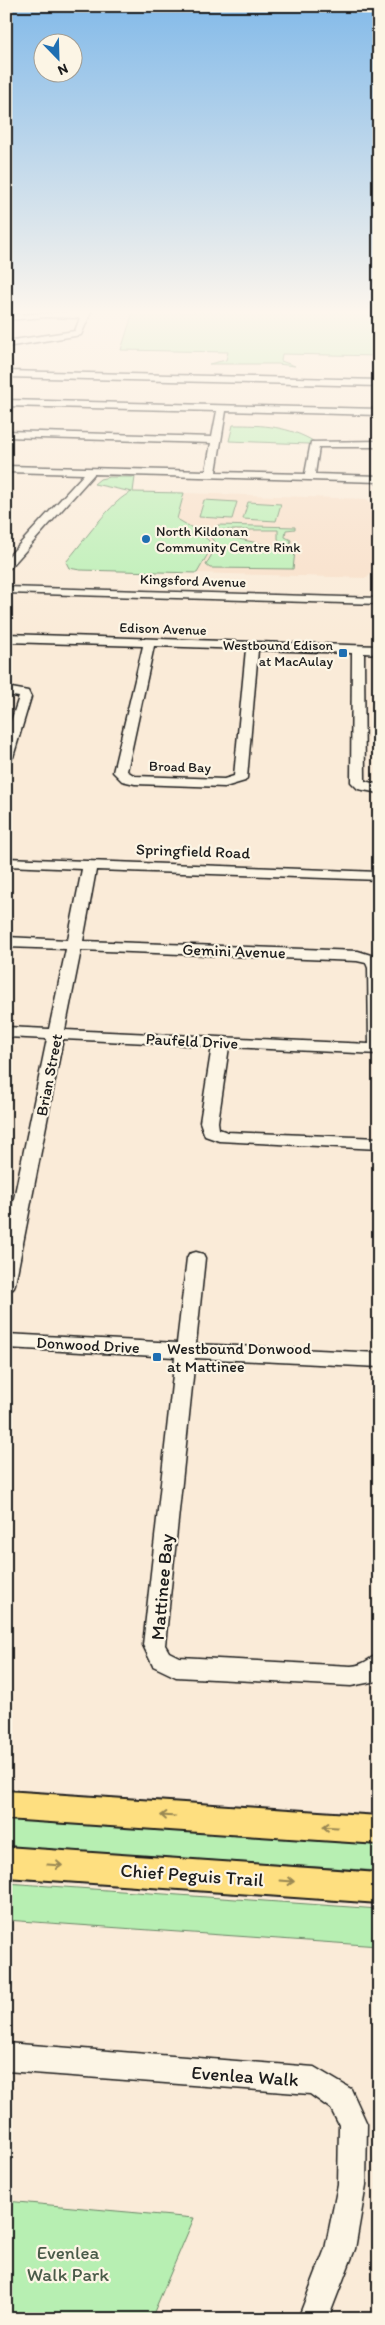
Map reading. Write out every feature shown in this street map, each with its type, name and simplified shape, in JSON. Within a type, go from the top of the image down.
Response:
[{"type":"main road","points":[[6,1805],[379,1830]]},
{"type":"main road","name":"Chief Peguis Trail","points":[[6,1862],[379,1888]]},
{"type":"street","points":[[210,475],[214,440],[219,420]]},
{"type":"street","points":[[6,434],[214,440]]},
{"type":"street","points":[[310,477],[314,444],[379,444]]},
{"type":"street","points":[[6,469],[379,479]]},
{"type":"street","points":[[6,566],[92,472]]},
{"type":"street","name":"Kingsford Avenue","points":[[6,590],[379,601]]},
{"type":"street","name":"Edison Avenue","points":[[6,638],[379,650]]},
{"type":"street","name":"Broad Bay","points":[[149,644],[120,772],[126,778],[135,780],[225,783],[240,778],[252,646]]},
{"type":"street","points":[[358,650],[358,782],[363,786],[379,789]]},
{"type":"street","points":[[6,691],[18,692],[24,694],[25,697],[6,757]]},
{"type":"street","name":"Springfield Road","points":[[6,862],[379,876]]},
{"type":"street","name":"Brian Street","points":[[6,1284],[75,945],[89,865]]},
{"type":"street","name":"Gemini Avenue","points":[[6,942],[358,956],[372,960],[376,968],[378,1048]]},
{"type":"street","name":"Paufeld Drive","points":[[6,1032],[221,1043],[378,1048]]},
{"type":"street","points":[[221,1043],[209,1122],[211,1132],[225,1137],[379,1144]]},
{"type":"street","name":"Mattinee Bay","points":[[196,1258],[154,1645],[161,1659],[176,1667],[351,1676],[369,1674],[379,1664]]},
{"type":"street","name":"Donwood Drive","points":[[6,1341],[379,1360]]},
{"type":"street","name":"Evenlea Walk","points":[[6,2058],[314,2081],[340,2099],[353,2124],[352,2186],[340,2249],[313,2319]]},
{"type":"shaded area","points":[[184,493],[367,499],[379,511],[379,565],[367,578],[197,573],[212,545],[177,519]]},
{"type":"green space","points":[[233,425],[255,425],[276,428],[295,433],[315,442],[309,444],[229,441]]},
{"type":"green space","name":"North Kildonan Community Centre Rink","points":[[135,477],[133,492],[184,493],[177,519],[201,533],[213,545],[197,573],[80,570],[69,568],[66,562],[107,512],[124,496],[132,492],[94,484],[100,479]]},
{"type":"green space","points":[[204,500],[237,502],[232,519],[199,517]]},
{"type":"green space","points":[[248,502],[281,504],[276,521],[243,519]]},
{"type":"green space","points":[[218,525],[295,527],[295,529],[286,530],[285,537],[291,540],[290,546],[286,546],[278,539],[278,530],[216,530]]},
{"type":"green space","points":[[206,532],[295,551],[293,569],[210,568],[206,565],[217,545]]},
{"type":"green space","points":[[6,1819],[379,1844],[379,1871],[6,1847]]},
{"type":"green space","points":[[6,1883],[379,1909],[379,1946],[6,1920]]},
{"type":"green space","name":"Evenlea Walk Park","points":[[6,2201],[194,2218],[151,2319],[6,2319]]},
{"type":"place","name":"North Kildonan Community Centre Rink","points":[[146,539]]},
{"type":"place","name":"Westbound Edison at MacAulay","points":[[343,653]]},
{"type":"place","name":"Westbound Donwood at Mattinee","points":[[157,1357]]}]
